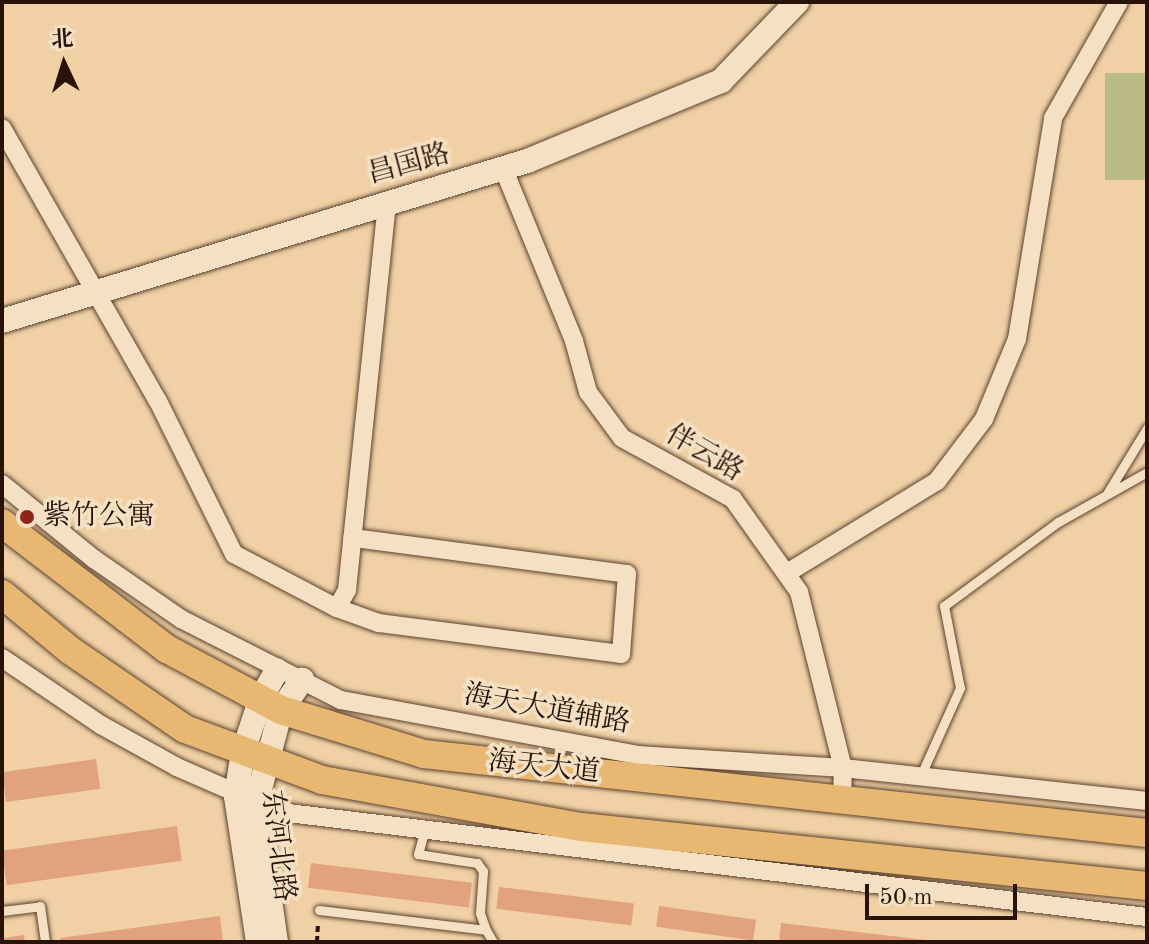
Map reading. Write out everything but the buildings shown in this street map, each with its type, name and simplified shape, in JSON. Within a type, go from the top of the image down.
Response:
[{"type":"main road","name":"昌国路","points":[[2,321],[387,201],[504,170],[721,81],[797,2]]},
{"type":"main road","name":"海天大道","points":[[2,523],[167,649],[271,704],[424,754],[1147,833]]},
{"type":"main road","name":"海天大道","points":[[2,594],[71,651],[185,729],[322,780],[581,827],[1147,886]]},
{"type":"main road","name":"东河北路","points":[[258,942],[246,800],[253,756],[271,704],[277,670]]},
{"type":"main road","name":"东河北路","points":[[271,704],[302,680]]},
{"type":"main road","name":"东河北路","points":[[246,800],[276,942]]},
{"type":"street","points":[[787,573],[937,481],[984,419],[1017,339],[1053,118],[1119,2]]},
{"type":"street","points":[[2,128],[158,401],[234,554],[337,608],[379,623],[621,654],[627,574],[352,538]]},
{"type":"street","name":"伴云路","points":[[504,170],[574,341],[588,392],[622,438],[733,499],[799,592],[819,658],[843,768],[842,800]]},
{"type":"street","points":[[337,608],[347,590],[387,201]]},
{"type":"street","name":"海天大道辅路","points":[[2,484],[94,559],[181,619],[341,700],[638,755],[843,768],[1147,801]]},
{"type":"street","points":[[2,658],[101,725],[246,800],[280,812],[424,832],[1147,917]]},
{"type":"lane","points":[[1106,495],[1147,428]]},
{"type":"lane","points":[[920,777],[960,688],[944,606],[1058,522],[1147,472]]},
{"type":"lane","points":[[424,832],[418,854],[477,863],[483,871],[480,913],[492,942]]},
{"type":"lane","points":[[2,911],[40,906],[45,942]]},
{"type":"lane","points":[[319,910],[486,930]]},
{"type":"green space","points":[[1105,73],[1147,73],[1147,180],[1105,180]]},
{"type":"place","name":"紫竹公寓","points":[[27,517]]}]
